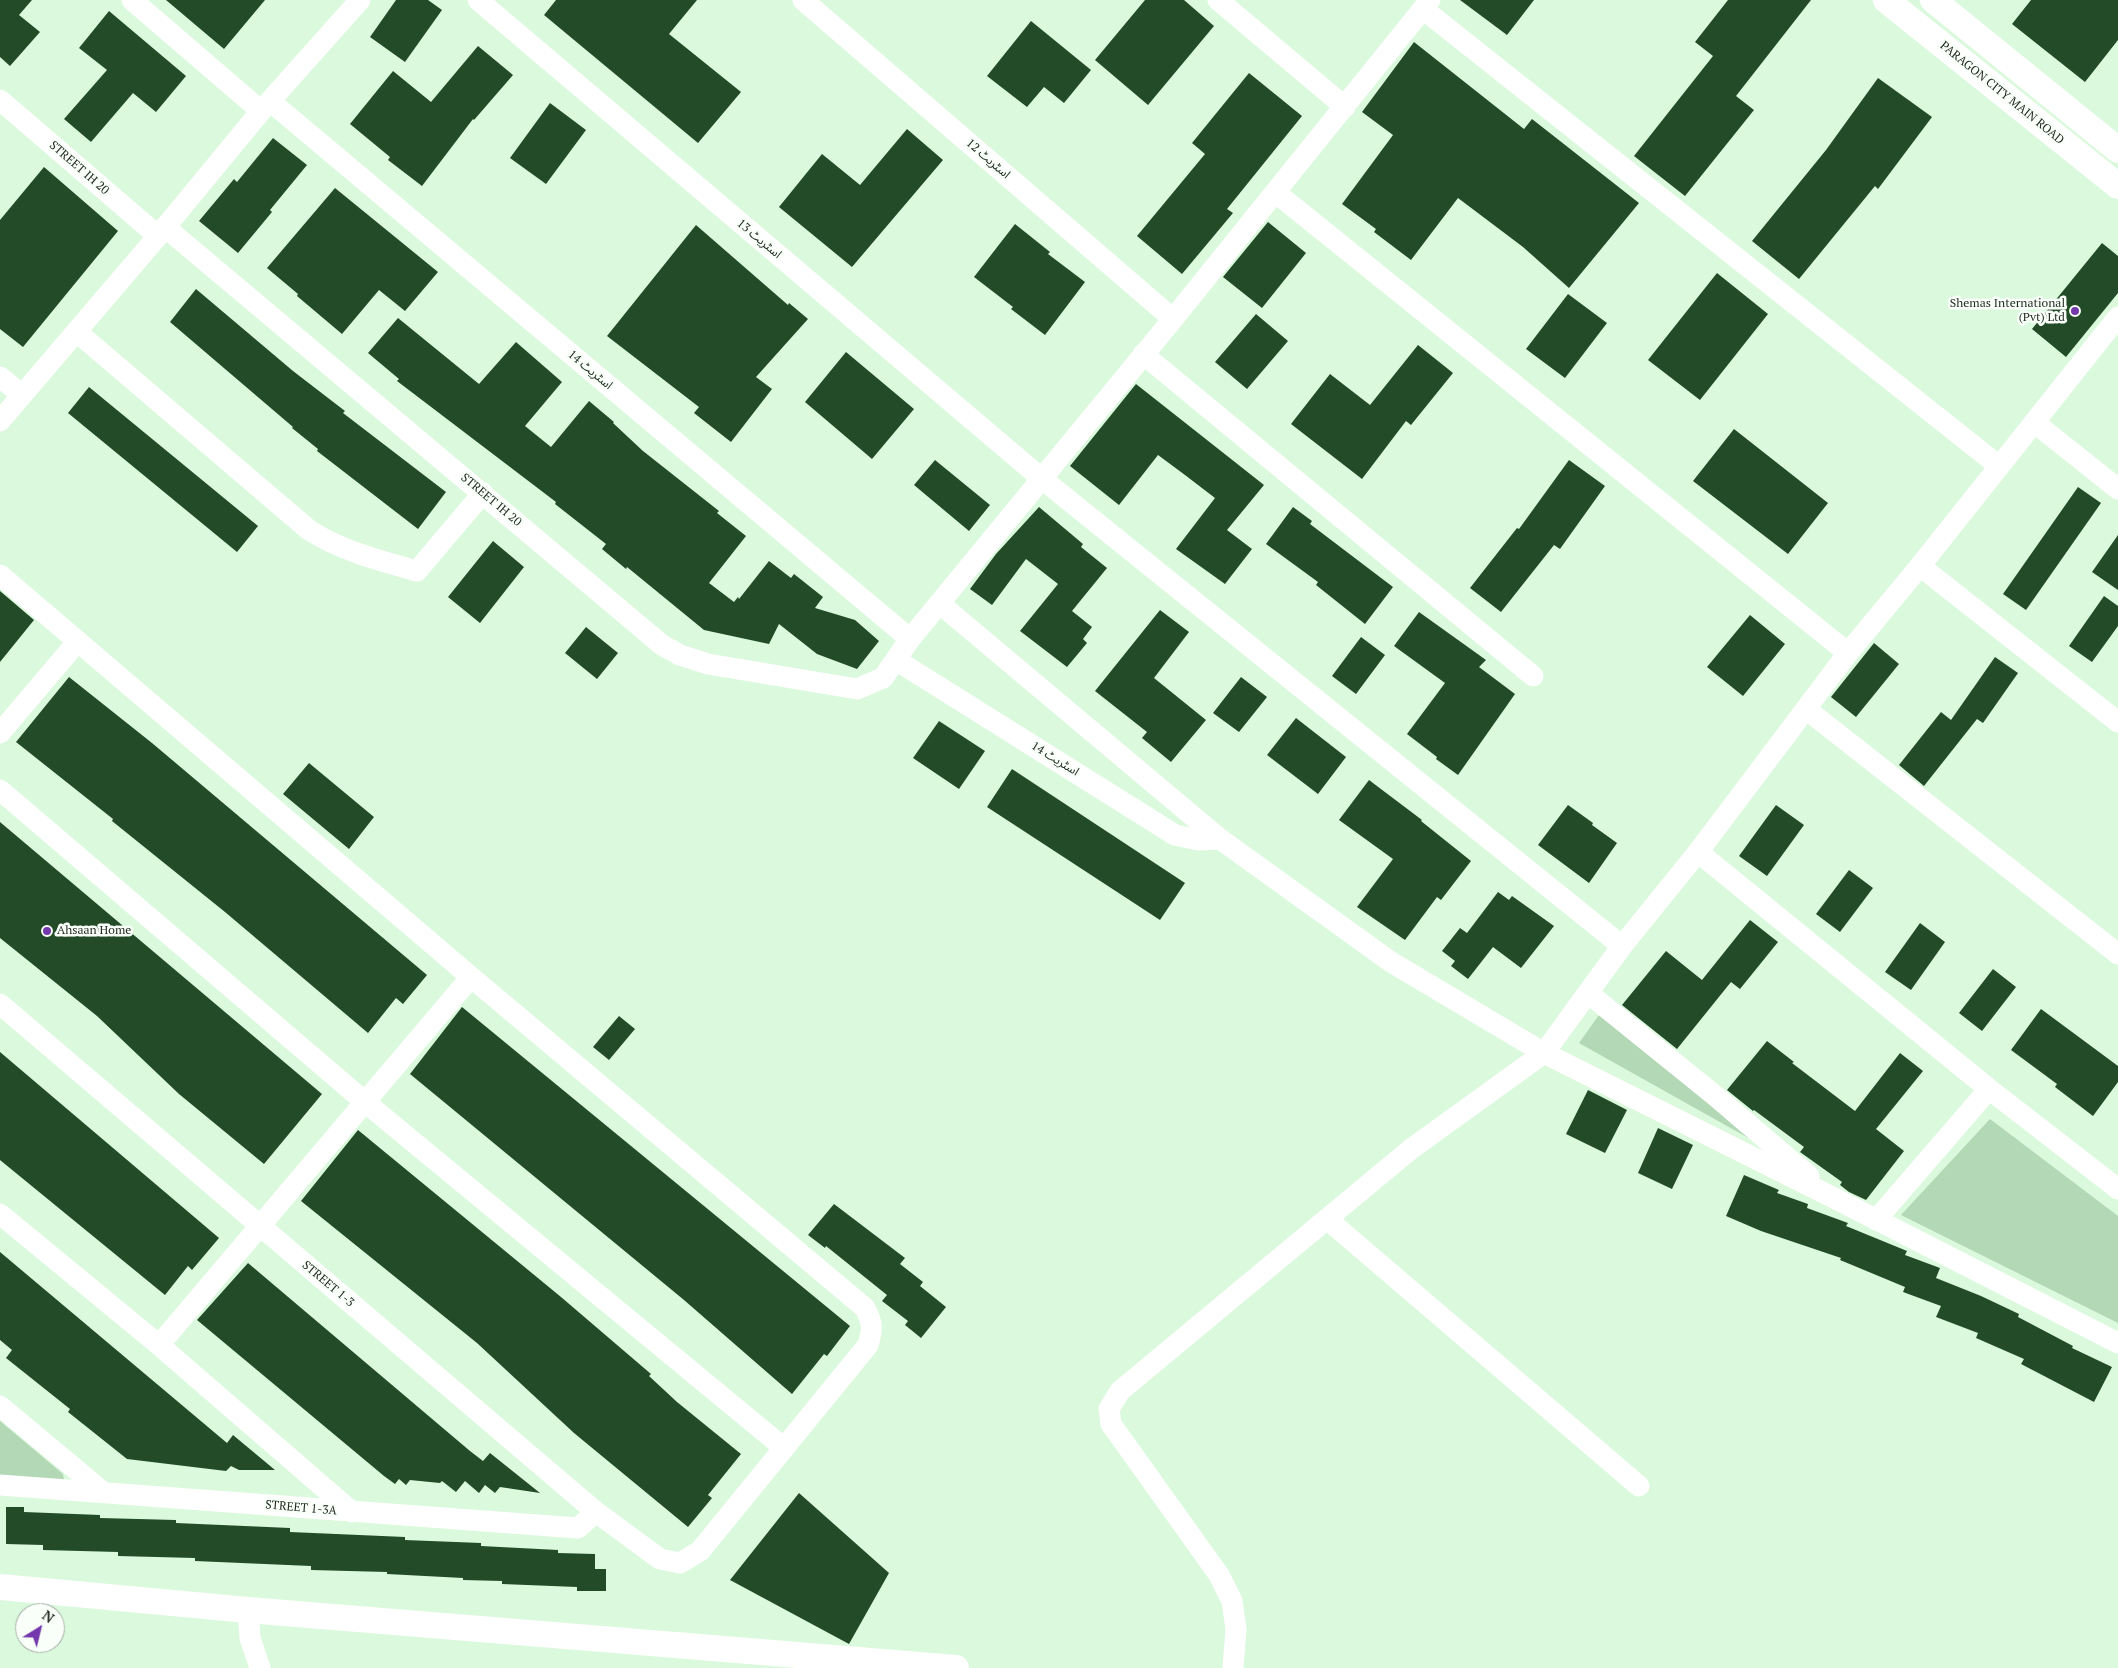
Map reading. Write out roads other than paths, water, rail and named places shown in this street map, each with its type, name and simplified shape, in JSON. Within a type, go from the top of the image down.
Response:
[{"type":"street","name":"اسٹریٹ 14","points":[[132,0],[265,106],[910,639]]},
{"type":"street","points":[[0,421],[162,231],[265,106],[360,0]]},
{"type":"street","name":"اسٹریٹ 13","points":[[478,0],[1041,478],[1622,946]]},
{"type":"street","name":"اسٹریٹ 12","points":[[803,0],[1173,319]]},
{"type":"street","points":[[1218,0],[1344,107]]},
{"type":"street","name":"PARAGON CITY MAIN ROAD","points":[[1886,0],[2118,186]]},
{"type":"street","points":[[1933,0],[2118,150]]},
{"type":"street","points":[[896,660],[910,639],[1173,319],[1427,5],[1999,466]]},
{"type":"street","name":"STREET IH 20","points":[[0,100],[483,493],[662,645],[680,655],[708,664],[857,689],[883,678],[896,660]]},
{"type":"street","points":[[1276,192],[1848,653]]},
{"type":"street","points":[[1233,1668],[1236,1629],[1232,1600],[1219,1575],[1111,1424],[1109,1409],[1120,1392],[1410,1149],[1544,1052],[1622,946],[1698,852],[1848,653],[2035,423],[2118,316]]},
{"type":"street","points":[[77,332],[309,530],[325,540],[362,555],[417,571],[483,493]]},
{"type":"street","points":[[1143,354],[1533,676]]},
{"type":"street","points":[[0,377],[22,394]]},
{"type":"street","points":[[2035,423],[2118,489]]},
{"type":"street","points":[[1920,566],[2118,722]]},
{"type":"street","points":[[0,575],[470,977],[865,1308],[873,1330],[868,1345],[784,1448],[365,1102],[0,790]]},
{"type":"street","points":[[939,604],[1220,839],[1391,962],[1544,1052],[2118,1343]]},
{"type":"street","points":[[0,733],[78,641]]},
{"type":"street","name":"اسٹریٹ 14","points":[[896,660],[1174,835],[1199,840],[1220,839]]},
{"type":"street","points":[[1806,708],[2118,954]]},
{"type":"street","points":[[1698,852],[1990,1089],[2118,1189]]},
{"type":"street","points":[[159,1345],[470,977]]},
{"type":"street","points":[[1588,993],[1713,1094],[1834,1198]]},
{"type":"street","name":"STREET 1-3","points":[[0,1004],[596,1512],[660,1560],[680,1563],[700,1551],[784,1448]]},
{"type":"street","points":[[1876,1220],[1990,1089]]},
{"type":"street","points":[[0,1214],[159,1345],[352,1512]]},
{"type":"street","points":[[1327,1219],[1639,1486]]},
{"type":"street","points":[[0,1406],[103,1492]]},
{"type":"street","name":"STREET 1-3A","points":[[0,1485],[578,1528],[596,1512]]},
{"type":"street","points":[[0,1587],[248,1610],[956,1668]]},
{"type":"street","points":[[248,1610],[250,1638],[260,1668]]},
{"type":"place","name":"Shemas International (Pvt) Ltd","points":[[2075,311]]},
{"type":"place","name":"Ahsaan Home","points":[[47,931]]}]
